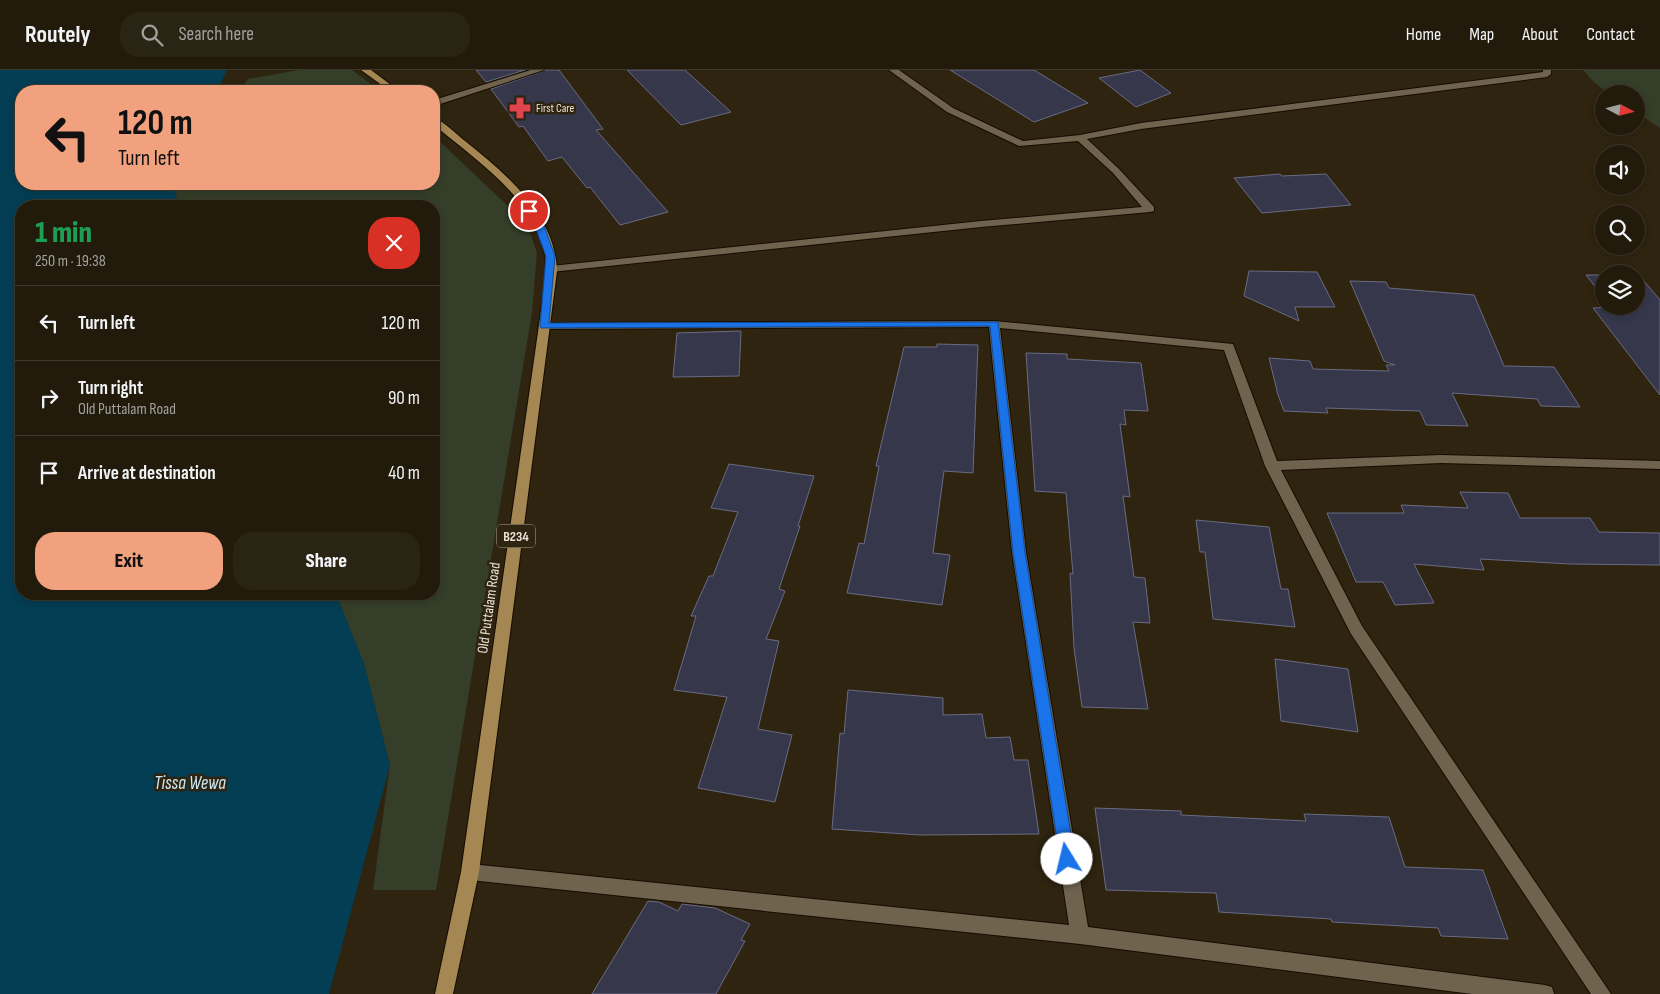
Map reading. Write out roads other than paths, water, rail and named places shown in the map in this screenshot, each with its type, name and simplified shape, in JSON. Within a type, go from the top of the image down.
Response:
[{"type":"main road","points":[[365,70],[386,85]]},
{"type":"main road","name":"Old Puttalam Road","points":[[440,126],[501,177],[520,198],[538,223],[546,240],[551,269],[470,872],[444,994]]},
{"type":"street","points":[[440,101],[540,70]]},
{"type":"street","points":[[893,70],[950,110],[1022,144],[1080,138],[1141,126],[1547,74],[1548,70]]},
{"type":"street","points":[[551,269],[1150,208],[1116,171],[1080,138]]},
{"type":"street","points":[[544,326],[994,324],[1229,347],[1272,466],[1356,630],[1602,994]]},
{"type":"street","points":[[994,324],[1019,552],[1080,936]]},
{"type":"street","points":[[1272,466],[1441,459],[1660,465]]},
{"type":"street","points":[[470,872],[1080,936],[1545,994]]},
{"type":"water","name":"Tissa Wewa","points":[[0,70],[227,70],[220,85],[15,85],[15,190],[173,190],[178,200],[15,200],[15,600],[338,600],[364,664],[390,765],[329,994],[0,994]]},
{"type":"place","name":"First Care","points":[[520,108]]}]
